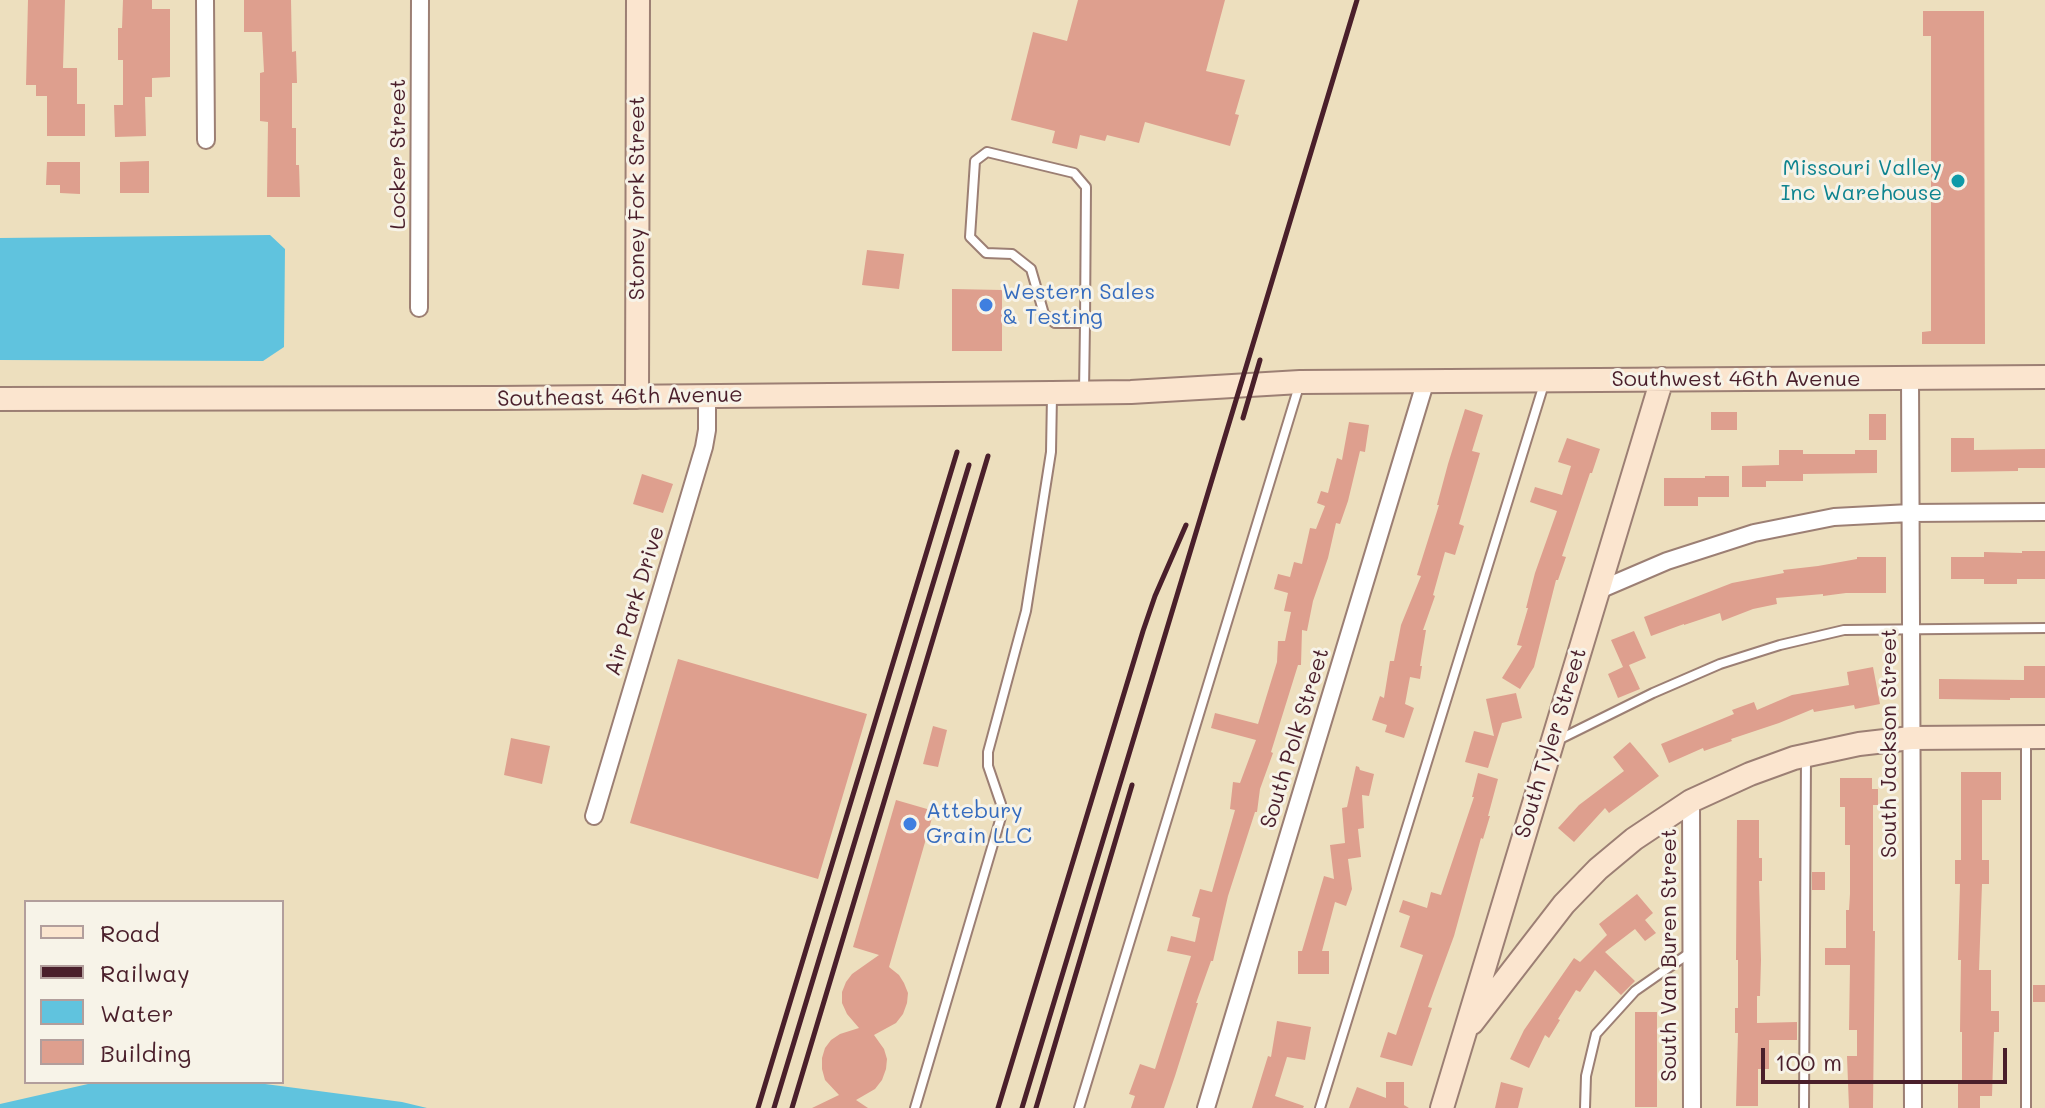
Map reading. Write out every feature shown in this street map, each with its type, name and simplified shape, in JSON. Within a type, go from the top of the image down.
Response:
[{"type":"main road","name":"Stoney Fork Street","points":[[637,397],[638,0]]},
{"type":"main road","name":"Southwest 46th Avenue","points":[[1300,382],[2045,377]]},
{"type":"main road","name":"South Tyler Street","points":[[1442,1108],[1662,379]]},
{"type":"main road","name":"Southeast 46th Avenue","points":[[0,399],[1084,393],[1300,382]]},
{"type":"main road","points":[[1464,1033],[1564,904],[1598,869],[1634,839],[1691,801],[1750,774],[1806,756],[1859,744],[1911,738],[2036,737]]},
{"type":"street","points":[[205,0],[206,140]]},
{"type":"street","name":"Locker Street","points":[[419,308],[420,0]]},
{"type":"street","name":"South Jackson Street","points":[[1910,377],[1913,1108]]},
{"type":"street","name":"South Polk Street","points":[[1206,1108],[1426,380]]},
{"type":"street","name":"Air Park Drive","points":[[594,816],[704,447],[707,396]]},
{"type":"street","points":[[1597,591],[1667,561],[1754,533],[1834,517],[2045,512]]},
{"type":"street","name":"South Van Buren Street","points":[[1691,801],[1692,1108]]},
{"type":"lane","points":[[1084,393],[1085,323],[1086,187],[1074,173],[987,152],[975,161],[970,237],[986,253],[1012,254],[1031,269],[1044,314],[1055,323],[1085,323]]},
{"type":"lane","points":[[1320,1108],[1546,379]]},
{"type":"lane","points":[[1079,1108],[1300,382]]},
{"type":"lane","points":[[915,1108],[1001,817],[1001,804],[988,766],[988,752],[1026,611],[1051,452],[1052,393]]},
{"type":"lane","points":[[1551,744],[1653,693],[1720,664],[1780,645],[1844,630],[2045,628]]},
{"type":"lane","points":[[2026,1108],[2036,737]]},
{"type":"lane","points":[[1804,1108],[1806,756]]},
{"type":"lane","points":[[1585,1108],[1586,1076],[1596,1034],[1635,991],[1691,952]]},
{"type":"water","points":[[270,235],[285,249],[284,347],[263,361],[0,360],[0,238]]},
{"type":"water","points":[[88,1084],[265,1084],[427,1108],[0,1108],[0,1104]]},
{"type":"building","points":[[28,0],[65,0],[63,68],[77,68],[77,104],[85,104],[85,136],[47,136],[47,96],[36,96],[36,85],[26,85]]},
{"type":"building","points":[[123,0],[152,0],[152,9],[170,9],[170,77],[152,78],[152,97],[145,97],[146,136],[115,137],[114,105],[123,105],[123,60],[118,60],[118,28],[122,28]]},
{"type":"building","points":[[244,0],[291,0],[292,52],[296,51],[297,83],[292,83],[292,128],[296,128],[300,197],[267,197],[268,122],[260,121],[260,73],[264,72],[262,32],[244,32]]},
{"type":"building","points":[[1078,0],[1225,0],[1206,71],[1245,80],[1230,146],[1145,122],[1139,143],[1107,135],[1105,141],[1080,135],[1077,149],[1052,143],[1055,131],[1011,120],[1033,32],[1067,41]]},
{"type":"building","name":"Missouri Valley Inc Warehouse","points":[[1923,11],[1984,11],[1985,344],[1922,344],[1922,332],[1931,331],[1931,36],[1923,36]]},
{"type":"building","points":[[149,161],[149,193],[120,193],[120,162]]},
{"type":"building","points":[[47,162],[80,162],[80,194],[60,193],[60,185],[46,185]]},
{"type":"building","points":[[867,250],[904,254],[899,289],[862,285]]},
{"type":"building","points":[[952,289],[1002,290],[1002,351],[952,351]]},
{"type":"building","points":[[1465,409],[1483,415],[1472,451],[1480,453],[1459,524],[1464,526],[1455,555],[1445,552],[1423,630],[1426,630],[1420,679],[1410,677],[1405,704],[1414,708],[1404,738],[1385,732],[1387,725],[1372,720],[1380,696],[1384,698],[1390,661],[1394,661],[1401,625],[1421,576],[1417,575]]},
{"type":"building","points":[[1711,412],[1737,412],[1737,430],[1711,430]]},
{"type":"building","points":[[1869,414],[1886,414],[1886,440],[1869,440]]},
{"type":"building","points":[[1349,422],[1369,425],[1365,452],[1360,451],[1348,501],[1340,524],[1336,523],[1307,631],[1302,630],[1301,665],[1298,665],[1260,789],[1257,812],[1228,896],[1213,961],[1196,1003],[1164,1108],[1131,1108],[1135,1096],[1129,1094],[1140,1064],[1155,1069],[1191,956],[1167,951],[1171,936],[1195,942],[1200,918],[1192,916],[1200,889],[1212,892],[1235,810],[1230,809],[1233,782],[1240,783],[1256,740],[1211,728],[1215,713],[1258,724],[1277,662],[1278,641],[1285,641],[1291,612],[1284,611],[1288,593],[1274,589],[1278,574],[1290,577],[1294,562],[1302,564],[1310,528],[1316,529],[1325,506],[1317,503],[1321,491],[1328,493],[1337,458],[1342,460]]},
{"type":"building","points":[[1567,438],[1600,449],[1562,556],[1566,557],[1556,580],[1534,667],[1520,689],[1502,678],[1522,646],[1517,645],[1535,573],[1557,511],[1530,502],[1535,487],[1562,495],[1571,466],[1558,462]]},
{"type":"building","points":[[1951,438],[1974,438],[1974,450],[2045,449],[2045,468],[1951,472]]},
{"type":"building","points":[[1779,450],[1803,450],[1803,454],[1855,454],[1855,450],[1877,450],[1877,473],[1803,474],[1803,481],[1766,481],[1766,487],[1742,487],[1742,466],[1779,465]]},
{"type":"building","points":[[642,474],[673,484],[663,513],[633,504]]},
{"type":"building","points":[[1729,476],[1729,497],[1698,497],[1698,506],[1664,506],[1664,478]]},
{"type":"building","points":[[2045,551],[2045,579],[2017,579],[2017,584],[1984,584],[1984,579],[1951,579],[1951,557],[1984,557],[1984,552]]},
{"type":"building","points":[[1857,557],[1886,557],[1886,593],[1776,598],[1777,604],[1722,621],[1720,613],[1651,636],[1644,617],[1732,583]]},
{"type":"building","points":[[1634,631],[1646,658],[1629,665],[1640,689],[1618,698],[1608,674],[1623,667],[1611,640]]},
{"type":"building","points":[[678,659],[867,714],[818,879],[630,823]]},
{"type":"building","points":[[2024,666],[2045,666],[2045,698],[1939,699],[1939,679],[2024,680]]},
{"type":"building","points":[[1873,667],[1880,704],[1855,709],[1854,705],[1814,712],[1813,709],[1669,763],[1661,744],[1734,714],[1732,710],[1754,702],[1757,710],[1792,695],[1849,685],[1847,672]]},
{"type":"building","points":[[1516,693],[1522,718],[1502,723],[1488,768],[1465,762],[1474,731],[1494,736],[1486,699]]},
{"type":"building","points":[[933,726],[947,730],[938,767],[923,764]]},
{"type":"building","points":[[511,738],[550,746],[542,784],[504,775]]},
{"type":"building","points":[[1630,742],[1659,776],[1609,813],[1605,808],[1574,842],[1558,828],[1579,805],[1624,771],[1613,757]]},
{"type":"building","points":[[1356,766],[1374,774],[1369,796],[1362,795],[1364,828],[1358,829],[1361,857],[1348,859],[1352,889],[1346,906],[1335,902],[1322,951],[1329,951],[1329,974],[1298,974],[1298,951],[1302,951],[1324,876],[1334,879],[1330,845],[1345,843],[1342,808],[1347,807]]},
{"type":"building","points":[[1961,772],[2001,772],[2001,800],[1982,800],[1982,860],[1989,860],[1989,884],[1982,884],[1979,970],[1991,970],[1991,1011],[1999,1011],[1999,1032],[1994,1032],[1992,1096],[1980,1096],[1980,1108],[1958,1108],[1958,1081],[1962,1081],[1962,1032],[1961,960],[1958,960],[1960,884],[1955,884],[1955,860],[1961,860]]},
{"type":"building","points":[[1478,773],[1498,779],[1490,816],[1412,1066],[1380,1057],[1388,1032],[1396,1035],[1423,955],[1400,947],[1410,916],[1399,912],[1403,900],[1427,908],[1431,892],[1441,895],[1474,797]]},
{"type":"building","points":[[1840,778],[1872,778],[1872,789],[1878,789],[1878,805],[1873,805],[1873,1108],[1849,1108],[1847,1056],[1857,1056],[1857,1030],[1849,1030],[1850,965],[1825,965],[1825,948],[1846,948],[1850,845],[1845,845],[1845,807],[1840,807]]},
{"type":"building","points":[[896,800],[934,811],[889,967],[904,983],[908,993],[907,1003],[896,1023],[874,1035],[887,1059],[882,1080],[875,1089],[856,1100],[868,1108],[812,1108],[839,1095],[825,1080],[822,1058],[831,1040],[859,1028],[847,1014],[842,1003],[842,992],[852,974],[879,955],[853,947]]},
{"type":"building","points":[[1737,820],[1759,820],[1762,881],[1759,881],[1761,960],[1757,1023],[1797,1022],[1797,1040],[1769,1040],[1769,1069],[1758,1069],[1758,1106],[1736,1106]]},
{"type":"building","points":[[1812,872],[1825,872],[1825,890],[1812,890]]},
{"type":"building","points":[[1637,894],[1653,913],[1645,920],[1656,933],[1645,941],[1635,929],[1605,952],[1635,981],[1621,995],[1595,970],[1580,992],[1576,990],[1549,1038],[1545,1035],[1529,1068],[1510,1059],[1524,1030],[1574,958],[1580,962],[1607,935],[1599,924]]},
{"type":"building","points":[[2033,985],[2045,985],[2045,1002],[2033,1002]]},
{"type":"building","points":[[1635,1012],[1657,1012],[1657,1107],[1635,1107]]},
{"type":"building","points":[[1277,1021],[1311,1027],[1305,1060],[1287,1057],[1275,1096],[1303,1108],[1252,1108],[1268,1056],[1271,1057]]},
{"type":"building","points":[[1386,1082],[1404,1082],[1404,1105],[1409,1108],[1349,1108],[1357,1087],[1386,1098]]},
{"type":"building","points":[[1501,1082],[1523,1088],[1518,1108],[1495,1108]]},
{"type":"railway","points":[[1022,1108],[1357,0]]},
{"type":"railway","points":[[1243,418],[1260,360]]},
{"type":"railway","points":[[758,1108],[957,452]]},
{"type":"railway","points":[[792,1108],[988,456]]},
{"type":"railway","points":[[774,1108],[969,465]]},
{"type":"railway","points":[[998,1108],[1143,631],[1186,525]]},
{"type":"railway","points":[[1036,1108],[1132,785]]},
{"type":"place","name":"Missouri Valley Inc Warehouse","points":[[1958,181]]},
{"type":"place","name":"Western Sales & Testing","points":[[986,305]]},
{"type":"place","name":"Attebury Grain LLC","points":[[910,824]]}]
